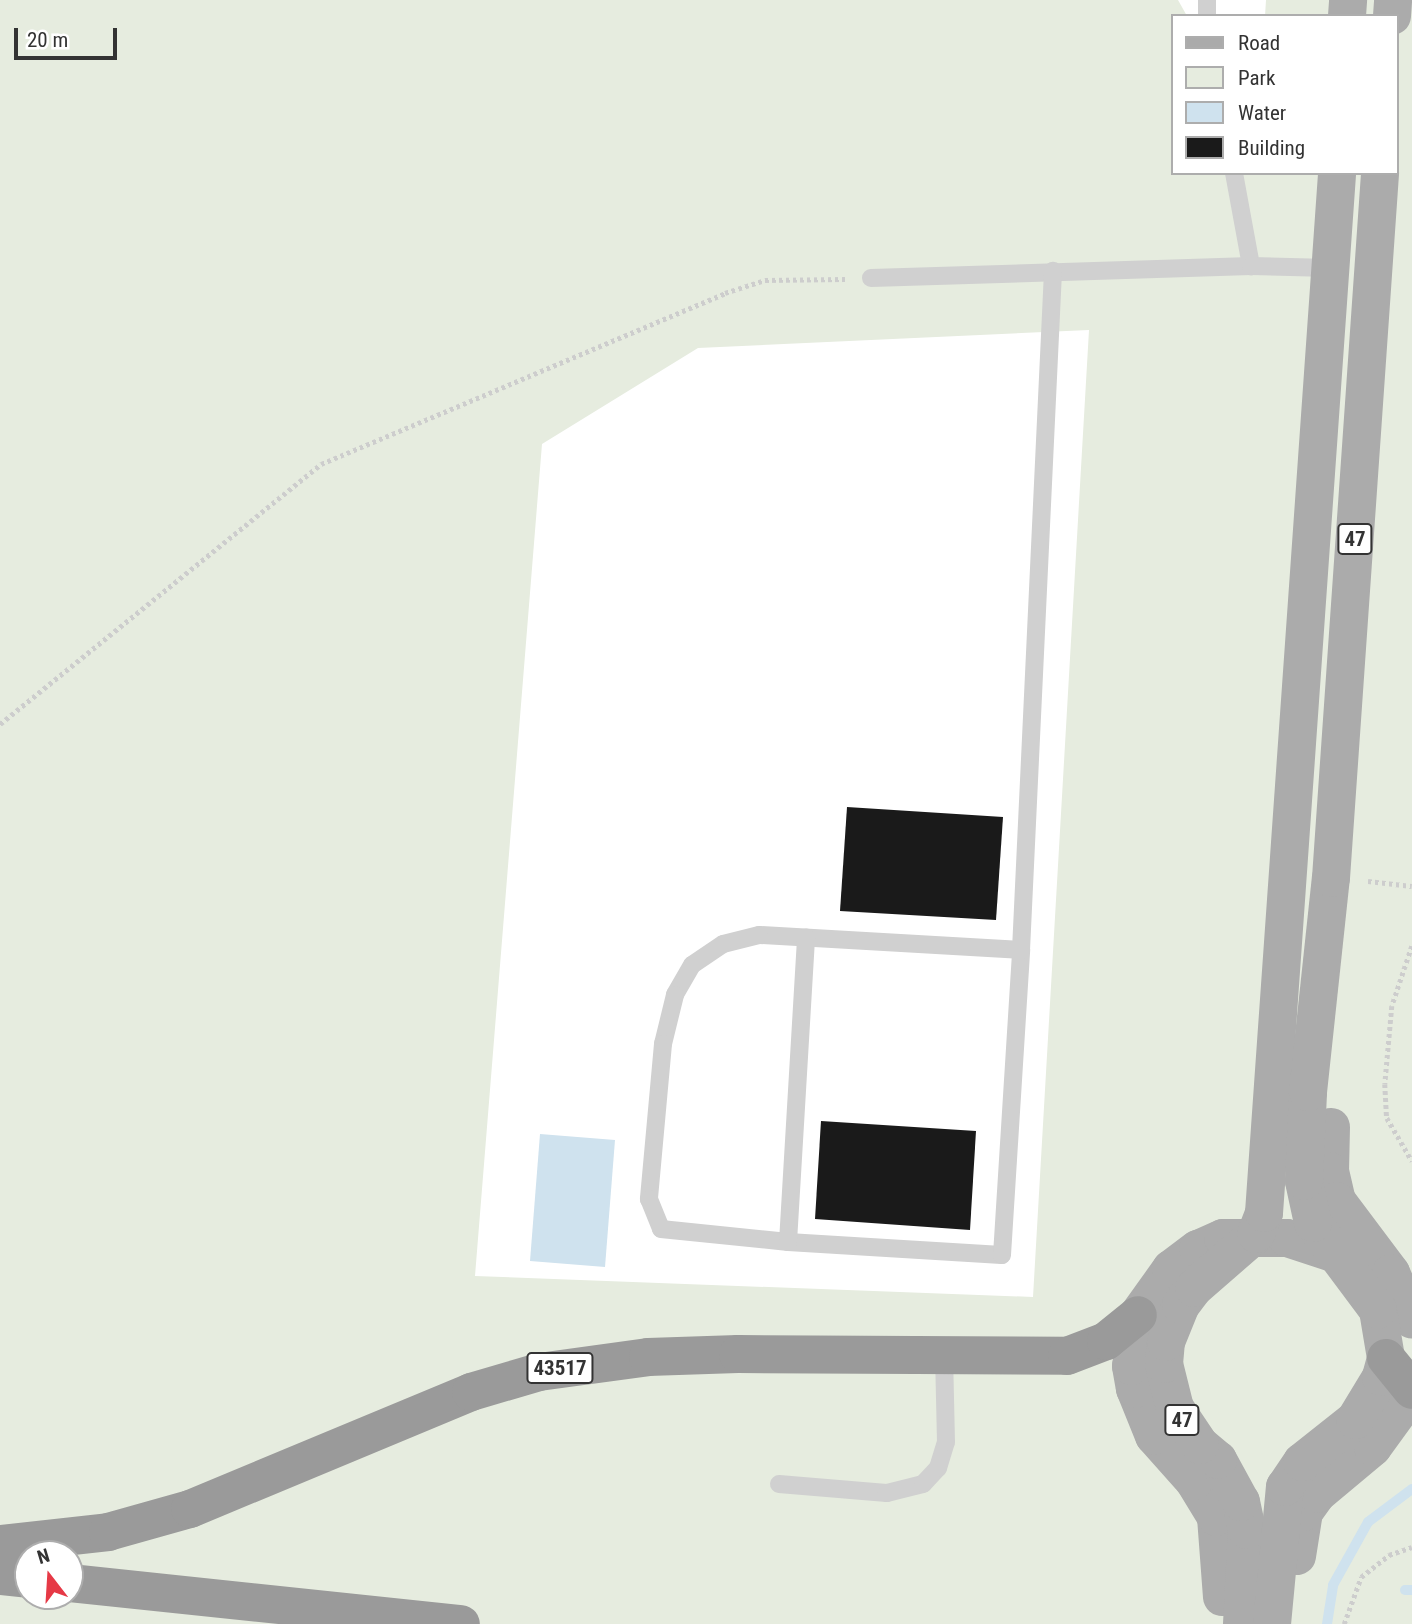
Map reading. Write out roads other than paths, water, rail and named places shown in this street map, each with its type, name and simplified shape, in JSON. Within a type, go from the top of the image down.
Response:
[{"type":"highway","name":"43517","points":[[0,1544],[108,1532],[190,1509],[471,1392],[551,1370],[661,1357],[1068,1356],[1106,1341],[1138,1315]]},
{"type":"highway","points":[[1386,1358],[1412,1392]]},
{"type":"highway","points":[[84,1584],[461,1624]]},
{"type":"main road","name":"47","points":[[1242,1624],[1247,1530],[1241,1502],[1224,1468],[1186,1427],[1175,1408],[1164,1364],[1172,1322],[1181,1305],[1240,1236],[1264,1213],[1274,1103],[1337,175]]},
{"type":"main road","name":"47","points":[[1380,175],[1329,891],[1330,1171],[1341,1236],[1378,1310],[1386,1358]]},
{"type":"main road","name":"47","points":[[1220,1624],[1216,1517],[1143,1416],[1131,1366],[1138,1315],[1171,1269],[1198,1249],[1240,1236]]},
{"type":"main road","points":[[1240,1236],[1313,1243],[1341,1236]]},
{"type":"main road","name":"47","points":[[1341,1236],[1391,1273],[1412,1320]]},
{"type":"main road","points":[[1272,1624],[1285,1487],[1302,1462],[1355,1420],[1381,1377],[1386,1358]]},
{"type":"main road","points":[[1292,1624],[1304,1512],[1338,1472],[1373,1447],[1412,1392]]},
{"type":"lane","points":[[1234,175],[1251,266]]},
{"type":"lane","points":[[871,278],[1251,266],[1330,268]]},
{"type":"lane","points":[[1021,950],[759,935],[723,944],[692,965],[675,995],[663,1044],[649,1199],[661,1229],[788,1242],[1002,1255],[1021,950],[1053,271]]},
{"type":"lane","points":[[788,1242],[806,938]]},
{"type":"lane","points":[[779,1484],[887,1493],[923,1484],[938,1468],[946,1442],[944,1357]]},
{"type":"water","points":[[540,1134],[615,1140],[605,1267],[530,1261]]},
{"type":"waterway","points":[[1327,1624],[1333,1585],[1368,1522],[1412,1489]]},
{"type":"waterway","points":[[1405,1590],[1412,1590]]}]
